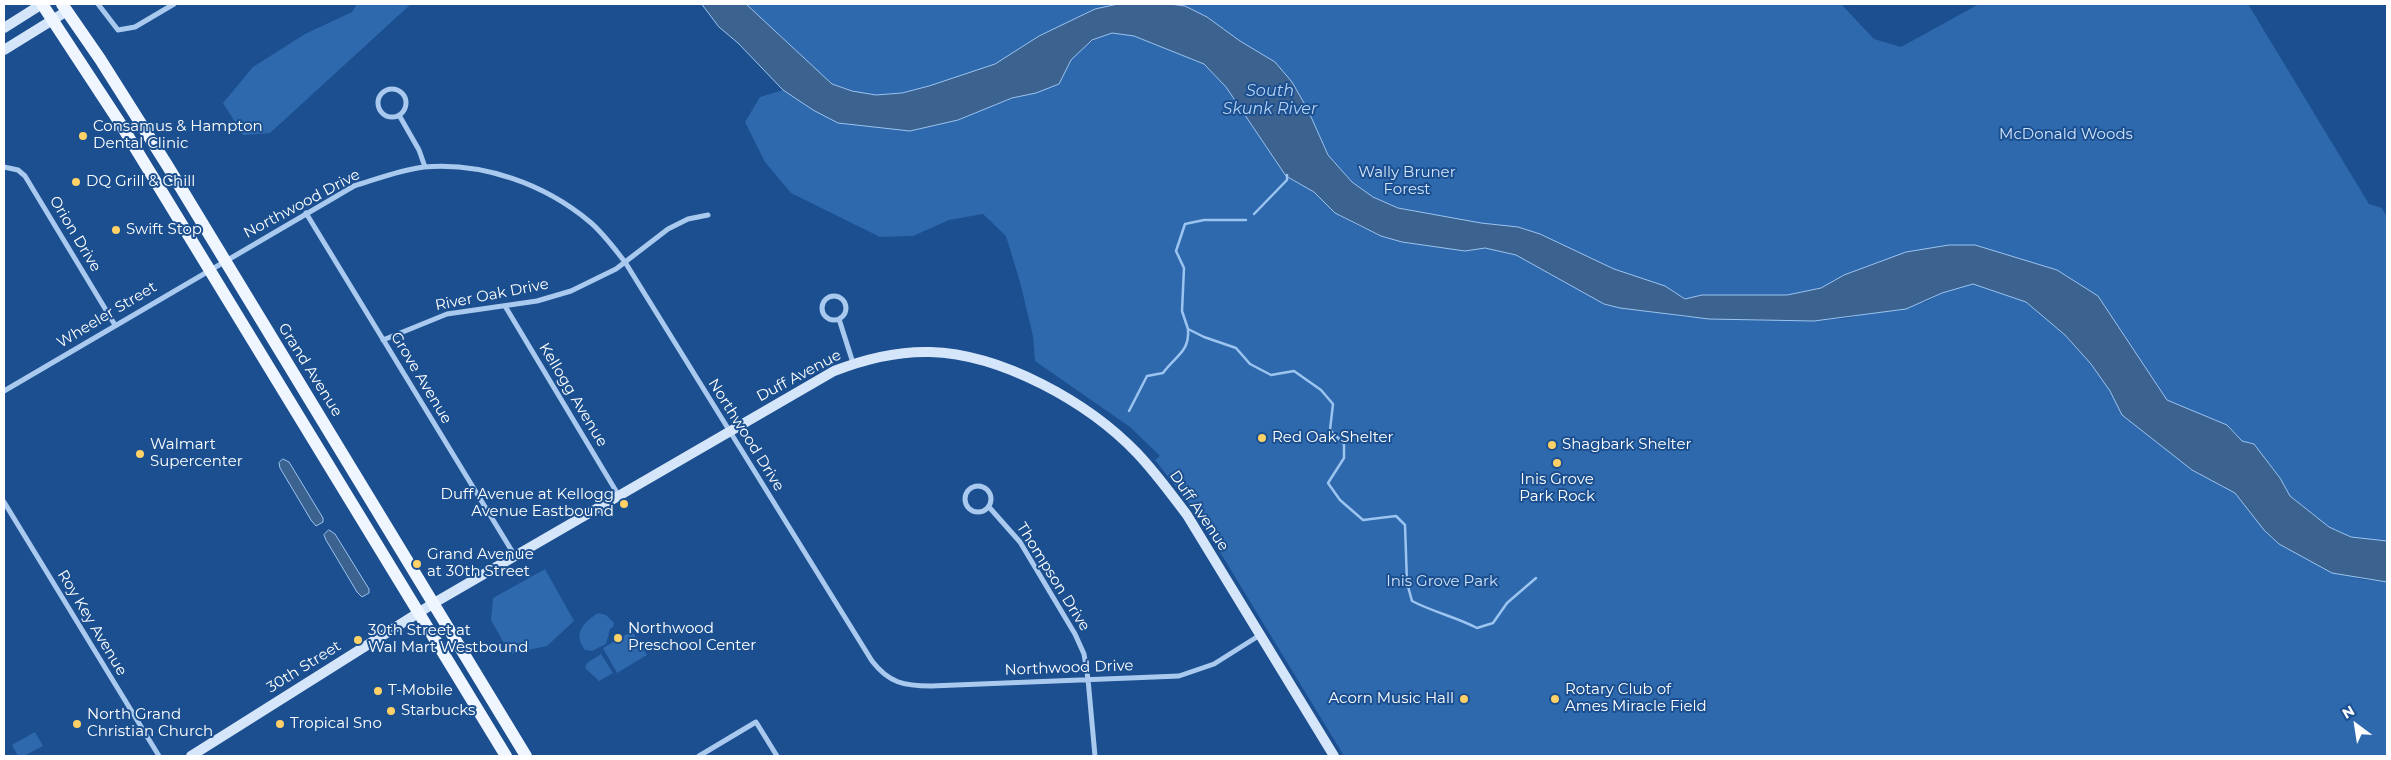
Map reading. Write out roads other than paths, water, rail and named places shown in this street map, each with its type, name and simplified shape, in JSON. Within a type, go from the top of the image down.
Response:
[{"type":"main road","points":[[4,28],[42,4],[120,123],[420,612],[506,756]]},
{"type":"main road","points":[[4,50],[53,20],[64,8]]},
{"type":"main road","name":"Grand Avenue","points":[[64,8],[149,136],[526,756]]},
{"type":"main road","name":"Duff Avenue","points":[[434,603],[834,371],[892,354],[951,353],[989,362],[1016,372],[1057,392],[1078,406],[1136,452],[1163,482],[1187,515],[1334,756]]},
{"type":"main road","name":"30th Street","points":[[190,756],[434,603]]},
{"type":"street","points":[[98,4],[118,30],[135,26],[174,4]]},
{"type":"street","points":[[389,90],[394,90],[404,96],[406,107],[399,115],[388,116],[380,108],[380,97],[389,90]]},
{"type":"street","points":[[399,115],[419,150],[424,167]]},
{"type":"street","name":"Orion Drive","points":[[4,167],[18,170],[25,176],[116,325]]},
{"type":"street","name":"Northwood Drive","points":[[224,261],[354,186],[402,171],[424,167],[448,167],[505,176],[557,198],[591,223],[625,262],[872,661],[888,678],[915,686],[1180,676],[1214,664],[1260,636]]},
{"type":"street","name":"Grove Avenue","points":[[306,213],[515,556]]},
{"type":"street","name":"River Oak Drive","points":[[384,340],[446,314],[476,308],[537,301],[571,291],[616,269],[668,229],[688,219],[708,215]]},
{"type":"street","name":"Wheeler Street","points":[[4,391],[224,261]]},
{"type":"street","points":[[832,295],[839,296],[844,301],[846,308],[844,314],[839,319],[832,320],[826,317],[822,311],[822,304],[826,298],[832,295]]},
{"type":"street","name":"Kellogg Avenue","points":[[505,306],[619,496]]},
{"type":"street","points":[[839,319],[853,364]]},
{"type":"street","name":"Thompson Drive","points":[[977,485],[988,490],[991,496],[989,507],[978,513],[967,508],[964,502],[967,491],[977,485]]},
{"type":"street","name":"Roy Key Avenue","points":[[4,502],[159,756]]},
{"type":"street","name":"Thompson Drive","points":[[989,507],[1020,542],[1075,634],[1084,654],[1094,756]]},
{"type":"street","points":[[699,756],[756,722],[777,756]]},
{"type":"water","name":"South Skunk River","points":[[702,4],[746,4],[832,84],[852,91],[876,95],[902,93],[929,86],[995,64],[1039,36],[1095,9],[1118,4],[1170,4],[1185,6],[1207,17],[1240,41],[1275,62],[1292,82],[1308,110],[1328,155],[1352,182],[1373,197],[1398,208],[1481,223],[1518,227],[1540,234],[1614,269],[1665,286],[1685,299],[1702,295],[1787,295],[1821,288],[1844,275],[1906,252],[1949,245],[1975,245],[2057,270],[2098,296],[2167,400],[2227,425],[2242,441],[2254,444],[2280,478],[2290,496],[2329,527],[2351,537],[2387,541],[2387,582],[2332,573],[2279,544],[2264,530],[2235,493],[2192,470],[2122,415],[2110,391],[2091,364],[2065,335],[2026,302],[1973,284],[1942,293],[1906,309],[1814,321],[1709,319],[1620,308],[1604,304],[1516,255],[1485,248],[1465,251],[1402,242],[1381,236],[1335,213],[1314,192],[1286,176],[1226,87],[1204,64],[1134,36],[1112,33],[1092,40],[1071,60],[1059,84],[1036,93],[1012,98],[958,120],[910,131],[838,123],[813,110],[783,90],[738,43],[719,27]]},
{"type":"water","points":[[283,459],[289,462],[323,518],[323,522],[316,526],[280,468],[279,463]]},
{"type":"water","points":[[329,530],[335,534],[369,589],[369,593],[362,597],[357,592],[326,540],[324,535]]},
{"type":"waterway","points":[[1254,214],[1287,180],[1287,175]]},
{"type":"waterway","points":[[1246,220],[1204,220],[1185,224],[1176,251],[1184,268],[1182,311],[1188,329],[1204,337],[1236,348],[1250,364],[1271,375],[1294,371],[1321,390],[1333,404],[1330,430],[1344,444],[1344,458],[1328,483],[1340,500],[1363,520],[1396,516],[1405,525],[1407,583],[1412,601],[1477,628],[1493,623],[1507,603],[1536,578]]},
{"type":"waterway","points":[[1129,411],[1147,376],[1163,373],[1184,349],[1187,343],[1188,329]]},
{"type":"place","name":"Consamus & Hampton Dental Clinic","points":[[83,136]]},
{"type":"place","name":"DQ Grill & Chill","points":[[76,182]]},
{"type":"place","name":"Swift Stop","points":[[116,230]]},
{"type":"place","name":"Red Oak Shelter","points":[[1262,438]]},
{"type":"place","name":"Shagbark Shelter","points":[[1552,445]]},
{"type":"place","name":"Walmart Supercenter","points":[[140,454]]},
{"type":"place","name":"Inis Grove Park Rock","points":[[1557,463]]},
{"type":"place","name":"Duff Avenue at Kellogg Avenue Eastbound","points":[[624,504]]},
{"type":"place","name":"Grand Avenue at 30th Street","points":[[417,564]]},
{"type":"place","name":"Northwood Preschool Center","points":[[618,638]]},
{"type":"place","name":"30th Street at Wal Mart Westbound","points":[[358,640]]},
{"type":"place","name":"T-Mobile","points":[[378,691]]},
{"type":"place","name":"Acorn Music Hall","points":[[1464,699]]},
{"type":"place","name":"Rotary Club of Ames Miracle Field","points":[[1555,699]]},
{"type":"place","name":"Starbucks","points":[[391,711]]},
{"type":"place","name":"North Grand Christian Church","points":[[77,724]]},
{"type":"place","name":"Tropical Sno","points":[[280,724]]},
{"type":"park label","name":"McDonald Woods","points":[[2066,135]]},
{"type":"park label","name":"Wally Bruner Forest","points":[[1407,182]]},
{"type":"park label","name":"Inis Grove Park","points":[[1442,582]]}]
